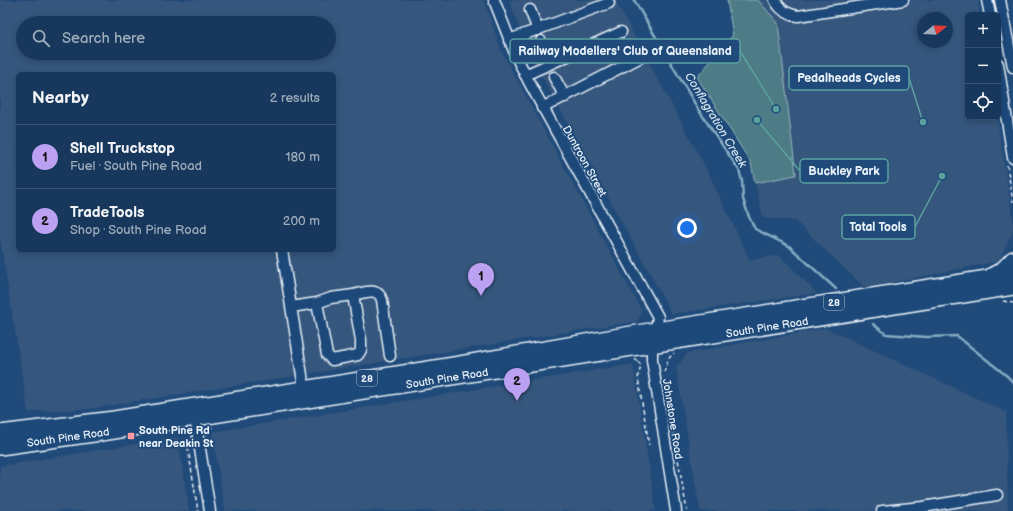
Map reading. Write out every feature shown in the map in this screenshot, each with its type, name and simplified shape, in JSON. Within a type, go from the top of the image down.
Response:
[{"type":"highway","points":[[987,278],[1002,270],[1013,259]]},
{"type":"highway","name":"South Pine Road","points":[[305,394],[460,364],[656,330],[1013,274]]},
{"type":"highway","name":"South Pine Road","points":[[0,447],[194,412],[305,394],[653,345],[1010,289]]},
{"type":"highway","name":"South Pine Road","points":[[0,433],[114,419],[194,412]]},
{"type":"street","name":"Duntroon Street","points":[[494,0],[509,40],[542,108],[657,315],[658,319],[656,330]]},
{"type":"street","points":[[775,0],[783,10],[789,14],[798,16],[903,0]]},
{"type":"street","points":[[987,0],[989,12]]},
{"type":"street","points":[[1000,0],[1013,67]]},
{"type":"street","points":[[509,40],[609,3]]},
{"type":"street","points":[[530,10],[538,30]]},
{"type":"street","points":[[525,75],[621,32]]},
{"type":"street","points":[[541,41],[551,63]]},
{"type":"street","points":[[542,108],[638,58]]},
{"type":"street","points":[[554,77],[565,97]]},
{"type":"street","points":[[1001,83],[1013,158]]},
{"type":"street","points":[[282,252],[305,394]]},
{"type":"street","points":[[291,307],[317,303],[326,299],[373,291],[378,292],[380,295],[390,356]]},
{"type":"street","points":[[317,303],[326,355],[332,360],[353,357],[358,355],[361,350],[361,340],[353,295]]},
{"type":"street","name":"Johnstone Road","points":[[656,330],[653,345],[652,365],[676,511]]},
{"type":"street","points":[[194,412],[210,511]]},
{"type":"street","points":[[882,511],[923,507],[997,495]]},
{"type":"path","points":[[663,374],[669,358]]},
{"type":"path","points":[[638,362],[641,365],[638,378],[649,444]]},
{"type":"path","points":[[671,419],[687,511]]},
{"type":"path","points":[[188,448],[198,511]]},
{"type":"shaded area","points":[[0,0],[484,0],[501,50],[642,311],[638,321],[88,409],[28,412],[0,239]]},
{"type":"shaded area","points":[[509,0],[615,0],[703,162],[750,260],[779,255],[817,293],[672,314],[528,51]]},
{"type":"shaded area","points":[[758,0],[978,0],[980,12],[965,12],[965,120],[997,120],[1013,220],[1013,231],[999,261],[865,288],[795,221],[763,218],[755,183],[796,175],[778,23]]},
{"type":"shaded area","points":[[826,328],[1006,412],[1008,511],[700,511],[676,368],[687,353]]},
{"type":"shaded area","points":[[633,364],[656,511],[225,511],[212,432]]},
{"type":"shaded area","points":[[178,437],[189,511],[0,511],[0,466]]},
{"type":"green space","points":[[758,0],[778,23],[796,175],[755,183],[751,163],[697,77],[733,35],[727,1]]},
{"type":"waterway","name":"Conflagration Creek","points":[[634,0],[698,109],[739,170],[742,181],[743,199],[755,229],[789,246],[836,289]]},
{"type":"waterway","name":"Conflagration Creek","points":[[873,324],[886,334],[927,337],[957,336],[1013,382]]},
{"type":"place","name":"Railway Modellers' Club of Queensland","points":[[776,109]]},
{"type":"place","name":"Buckley Park","points":[[757,120]]},
{"type":"place","name":"Pedalheads Cycles","points":[[923,122]]},
{"type":"place","name":"Total Tools","points":[[942,176]]},
{"type":"place","name":"Shell Truckstop","points":[[481,296]]},
{"type":"place","name":"TradeTools","points":[[517,401]]},
{"type":"place","name":"South Pine Rd near Deakin St","points":[[131,436]]}]
